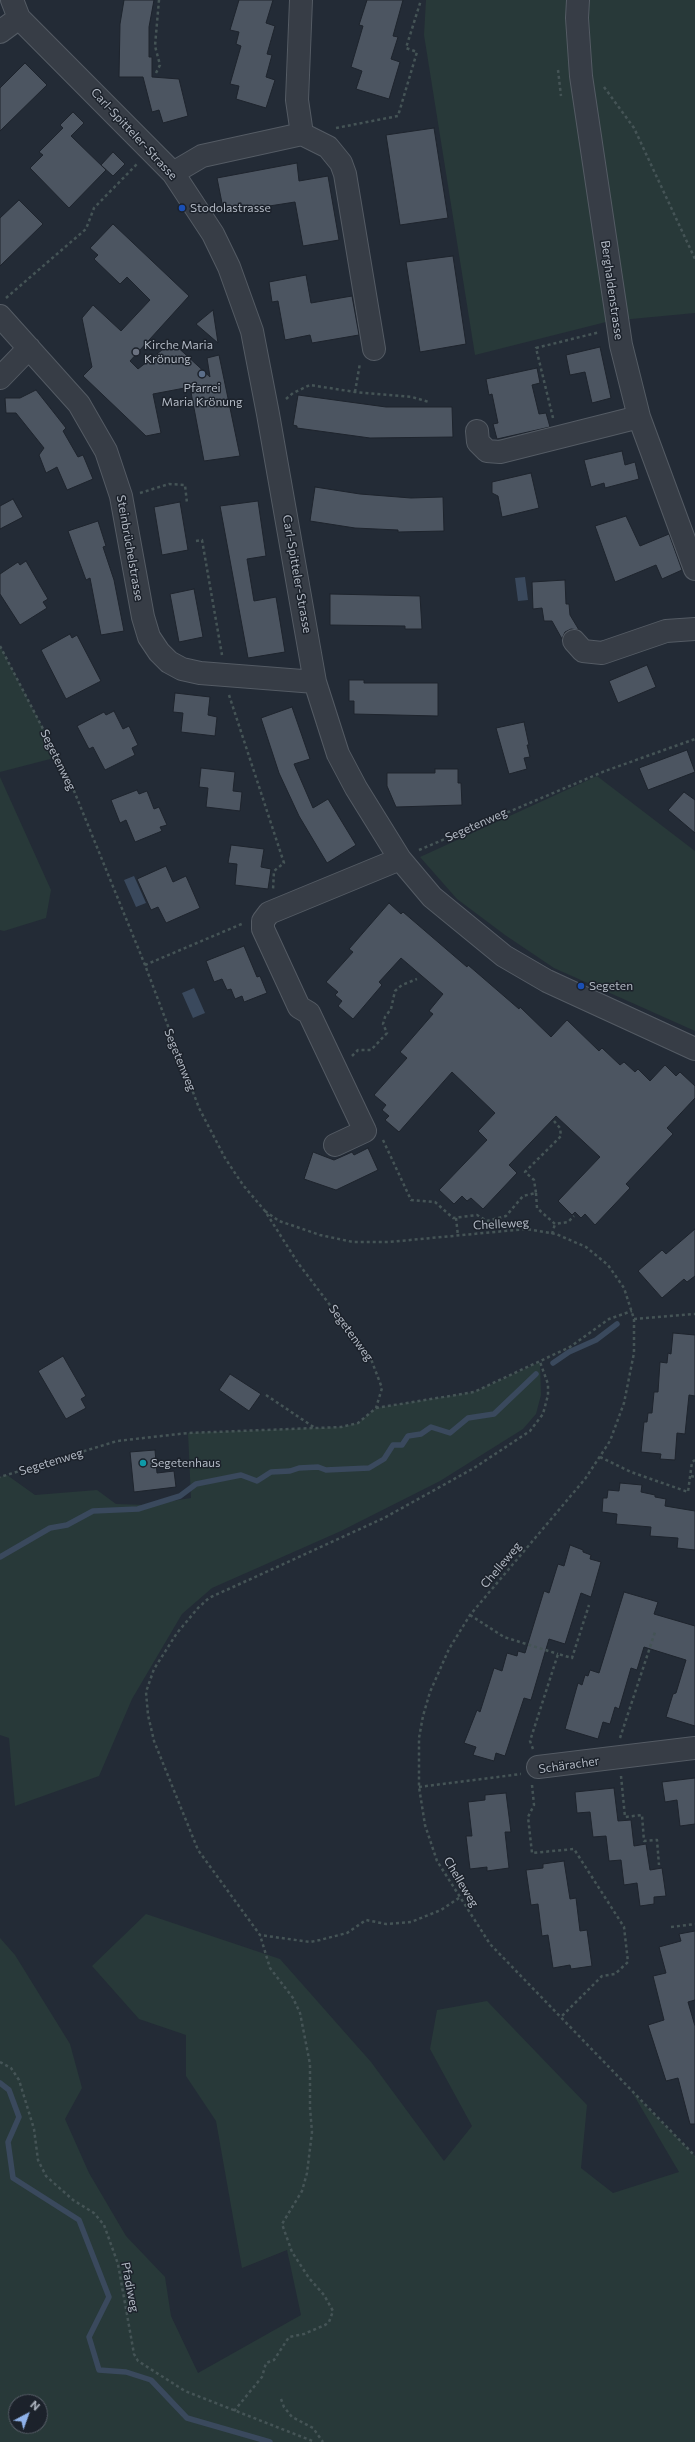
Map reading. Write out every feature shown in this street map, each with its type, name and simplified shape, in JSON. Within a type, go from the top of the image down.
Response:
[{"type":"street","points":[[301,0],[297,100],[302,134]]},
{"type":"street","name":"Berghaldenstrasse","points":[[578,0],[577,18],[580,66],[618,328],[639,417],[695,569]]},
{"type":"street","points":[[0,32],[15,9]]},
{"type":"street","name":"Carl-Spitteler-Strasse","points":[[15,9],[173,173],[213,234],[229,267],[252,331],[315,682],[338,754],[356,788],[400,858],[432,897],[460,923],[504,956],[547,982],[695,1049]]},
{"type":"street","points":[[173,173],[202,156],[302,134],[328,147],[341,163],[345,174],[374,349]]},
{"type":"street","name":"Steinbrüchelstrasse","points":[[0,316],[66,388],[94,427],[106,451],[121,496],[143,617],[149,637],[159,652],[169,662],[182,669],[200,673],[315,682]]},
{"type":"street","points":[[0,378],[29,348]]},
{"type":"street","points":[[476,431],[478,442],[487,451],[500,452],[639,417]]},
{"type":"street","points":[[574,641],[583,651],[602,653],[666,631],[695,629]]},
{"type":"street","points":[[336,1146],[365,1131],[309,1013],[299,1007],[263,929],[271,915],[400,858]]},
{"type":"street","name":"Schäracher","points":[[535,1777],[619,1758],[695,1748]]},
{"type":"path","points":[[156,73],[160,64],[155,46],[160,0]]},
{"type":"path","points":[[332,128],[398,116],[417,52],[406,48],[421,0]]},
{"type":"path","points":[[580,66],[596,77],[634,128],[695,259]]},
{"type":"path","points":[[558,70],[561,96]]},
{"type":"path","points":[[0,303],[86,229],[94,208],[151,150]]},
{"type":"path","points":[[554,421],[536,348],[618,328]]},
{"type":"path","points":[[355,392],[359,365],[374,349]]},
{"type":"path","points":[[268,414],[293,393],[310,385],[355,392],[412,397],[429,402]]},
{"type":"path","points":[[121,496],[151,491],[169,484],[185,485],[187,503]]},
{"type":"path","points":[[145,965],[250,921],[271,915],[274,871],[284,863],[234,713],[202,540],[196,541]]},
{"type":"path","name":"Segetenweg","points":[[0,646],[70,781],[145,965],[200,1108],[225,1158],[243,1185],[265,1211],[298,1263],[372,1359],[382,1388],[376,1408],[358,1423],[315,1429],[188,1433],[117,1441],[0,1477]]},
{"type":"path","name":"Segetenweg","points":[[400,858],[543,796],[695,739]]},
{"type":"path","points":[[348,1061],[358,1050],[371,1050],[387,1033],[383,1024],[385,1017],[391,1009],[396,991],[402,985],[417,979]]},
{"type":"path","points":[[554,1121],[560,1128],[561,1136],[525,1172],[534,1180],[537,1208],[555,1224]]},
{"type":"path","points":[[382,1138],[411,1200],[435,1202],[456,1218],[477,1215],[487,1221],[506,1216],[523,1196],[536,1193]]},
{"type":"path","name":"Chelleweg","points":[[265,1211],[279,1221],[320,1235],[353,1242],[389,1242],[526,1229],[552,1234],[586,1247],[608,1265],[624,1288],[634,1319],[634,1353],[624,1404],[610,1440],[580,1485],[470,1615],[449,1649],[430,1692],[419,1738],[419,1787],[425,1825],[437,1861],[459,1898],[490,1944],[695,2156]]},
{"type":"path","points":[[555,1224],[568,1222],[574,1216]]},
{"type":"path","points":[[456,1218],[458,1236]]},
{"type":"path","points":[[552,1234],[555,1224]]},
{"type":"path","points":[[376,1408],[474,1392],[570,1347],[609,1319],[632,1311]]},
{"type":"path","points":[[634,1319],[695,1314]]},
{"type":"path","points":[[234,2411],[262,2377],[266,2363],[274,2360],[289,2337],[304,2334],[325,2325],[329,2322],[333,2311],[324,2295],[308,2278],[292,2252],[282,2224],[302,2191],[307,2173],[312,2132],[310,2108],[310,2064],[300,2013],[293,1998],[270,1968],[260,1935],[206,1863],[181,1812],[150,1728],[146,1703],[148,1681],[187,1620],[210,1598],[384,1518],[474,1468],[530,1431],[540,1420],[547,1399],[548,1384],[540,1362]]},
{"type":"path","points":[[266,1395],[315,1429]]},
{"type":"path","points":[[600,1457],[630,1472],[688,1492],[692,1462],[695,1460]]},
{"type":"path","points":[[691,1476],[695,1477]]},
{"type":"path","points":[[470,1615],[504,1637],[572,1658],[589,1605]]},
{"type":"path","points":[[655,1632],[618,1745],[625,1817],[642,1815],[644,1841],[657,1840],[659,1865]]},
{"type":"path","points":[[558,1654],[530,1741],[535,1777],[534,1805],[528,1817],[532,1853],[574,1849],[624,1927],[628,1962],[615,1974],[602,1976],[562,2017]]},
{"type":"path","name":"Schäracher","points":[[419,1787],[523,1774],[535,1777]]},
{"type":"path","points":[[260,1935],[310,1942],[347,1933],[366,1920],[386,1924],[411,1922],[441,1910],[459,1898]]},
{"type":"path","points":[[671,1927],[695,1924]]},
{"type":"path","name":"Pfadiweg","points":[[0,2062],[11,2068],[19,2080],[34,2129],[38,2160],[46,2176],[74,2200],[94,2212],[104,2225],[118,2264],[134,2354],[138,2361],[185,2391],[315,2442]]},
{"type":"path","points":[[281,2399],[284,2407],[292,2416],[313,2428],[323,2442]]},
{"type":"shaded area","points":[[426,0],[695,0],[695,313],[610,321],[475,355],[424,35]]},
{"type":"shaded area","points":[[0,646],[58,757],[0,772]]},
{"type":"shaded area","points":[[597,776],[695,851],[695,1031],[554,968],[505,935],[457,899],[420,857]]},
{"type":"shaded area","points":[[0,777],[51,890],[46,918],[4,931],[0,930]]},
{"type":"shaded area","points":[[540,1362],[541,1395],[536,1414],[523,1429],[440,1481],[341,1531],[212,1588],[182,1614],[132,1699],[99,1776],[15,1806],[9,1738],[0,1735],[0,1477],[7,1475],[35,1495],[97,1490],[116,1504],[146,1505],[191,1498],[188,1433],[341,1427],[358,1423],[376,1408],[474,1392]]},
{"type":"shaded area","points":[[146,1914],[280,1959],[371,2062],[444,2161],[472,2126],[430,2049],[437,2010],[487,2001],[587,2105],[581,2168],[613,2193],[679,2172],[632,2092],[695,2156],[695,2442],[0,2442],[0,1938],[15,1955],[70,2044],[82,2088],[65,2119],[89,2173],[126,2236],[165,2277],[171,2316],[198,2373],[301,2315],[287,2250],[242,2268],[216,2121],[186,2076],[186,2035],[139,2019],[92,1966]]},
{"type":"water","points":[[525,577],[528,600],[518,601],[515,578]]},
{"type":"water","points":[[134,876],[146,903],[136,907],[124,880]]},
{"type":"water","points":[[194,988],[205,1013],[193,1018],[182,993]]},
{"type":"building","points":[[124,0],[154,0],[149,27],[149,57],[152,57],[152,77],[179,79],[188,116],[163,123],[159,110],[152,112],[143,77],[119,77],[120,24]]},
{"type":"building","points":[[239,0],[273,0],[266,23],[275,26],[267,54],[272,55],[266,77],[275,80],[266,108],[236,99],[239,86],[230,84],[241,46],[236,44],[239,32],[230,30]]},
{"type":"building","points":[[367,0],[403,0],[393,36],[398,37],[391,59],[400,62],[389,99],[356,89],[362,71],[351,67],[363,26],[359,25]]},
{"type":"building","points":[[25,63],[47,85],[0,131],[0,88]]},
{"type":"building","points":[[73,112],[84,123],[71,136],[106,170],[69,208],[30,168],[43,155],[39,152],[63,128],[60,125]]},
{"type":"building","points":[[434,128],[448,218],[400,225],[386,135]]},
{"type":"building","points":[[113,152],[125,164],[113,176],[101,165]]},
{"type":"building","points":[[297,163],[299,181],[328,176],[339,240],[303,246],[295,202],[224,213],[217,178]]},
{"type":"building","points":[[19,200],[43,224],[0,266],[0,218]]},
{"type":"building","name":"Kirche Maria Krönung","points":[[113,224],[189,296],[130,361],[138,369],[172,342],[210,377],[207,358],[219,355],[240,456],[204,461],[190,387],[153,394],[161,433],[146,436],[83,376],[92,367],[82,318],[93,305],[121,331],[150,300],[127,277],[120,284],[94,259],[98,255],[90,248]]},
{"type":"building","points":[[453,256],[466,344],[420,352],[406,262]]},
{"type":"building","points":[[306,275],[311,303],[352,296],[359,335],[312,343],[310,335],[285,340],[278,301],[272,302],[269,282]]},
{"type":"building","points":[[213,310],[218,343],[196,324]]},
{"type":"building","points":[[600,347],[611,398],[592,403],[585,372],[570,375],[566,355]]},
{"type":"building","points":[[537,368],[540,383],[532,385],[539,414],[546,413],[550,427],[497,439],[493,424],[498,423],[492,394],[489,395],[486,379]]},
{"type":"building","points":[[36,390],[66,428],[63,431],[78,457],[83,455],[93,479],[67,490],[57,467],[46,473],[39,455],[44,448],[16,413],[6,413],[5,398],[20,398]]},
{"type":"building","points":[[298,395],[386,407],[452,407],[453,437],[370,438],[297,428],[297,426],[293,425]]},
{"type":"building","points":[[622,451],[625,465],[635,462],[639,479],[605,488],[604,483],[591,487],[584,460]]},
{"type":"building","points":[[531,473],[539,508],[502,517],[498,496],[492,493],[492,482]]},
{"type":"building","points":[[315,487],[360,494],[411,498],[443,497],[444,531],[398,532],[398,530],[355,528],[310,521]]},
{"type":"building","points":[[13,499],[23,517],[0,529],[0,506]]},
{"type":"building","points":[[258,501],[266,556],[247,559],[254,601],[276,597],[285,652],[248,658],[220,506]]},
{"type":"building","points":[[180,502],[188,550],[162,555],[154,507]]},
{"type":"building","points":[[626,516],[640,546],[669,534],[682,570],[662,579],[656,565],[615,582],[595,526]]},
{"type":"building","points":[[98,521],[106,546],[103,547],[114,580],[124,631],[101,635],[90,578],[86,580],[68,531]]},
{"type":"building","points":[[26,561],[48,599],[43,602],[47,608],[20,625],[0,594],[0,574],[18,562],[20,565]]},
{"type":"building","points":[[565,580],[566,604],[569,604],[570,615],[579,630],[571,629],[565,632],[562,639],[552,621],[544,621],[542,608],[533,609],[532,582]]},
{"type":"building","points":[[194,589],[203,637],[179,642],[170,594]]},
{"type":"building","points":[[330,594],[420,596],[422,629],[405,629],[405,626],[330,625]]},
{"type":"building","points":[[70,634],[72,638],[77,635],[101,681],[66,699],[41,650]]},
{"type":"building","points":[[647,665],[656,687],[618,703],[609,681]]},
{"type":"building","points":[[349,680],[364,680],[364,683],[438,683],[438,716],[354,714],[354,701],[349,701]]},
{"type":"building","points":[[175,693],[210,697],[208,715],[217,717],[215,736],[181,732],[183,713],[173,712]]},
{"type":"building","points":[[292,707],[310,759],[294,764],[313,808],[328,799],[356,845],[327,863],[299,816],[279,773],[261,718]]},
{"type":"building","points":[[114,711],[123,729],[129,726],[138,745],[132,748],[135,755],[105,770],[93,747],[89,749],[77,726],[104,712],[106,715]]},
{"type":"building","points":[[524,722],[530,757],[524,758],[527,769],[509,774],[496,728]]},
{"type":"building","points":[[687,750],[695,772],[648,790],[639,768]]},
{"type":"building","points":[[201,768],[235,772],[233,791],[242,792],[240,811],[206,807],[208,788],[199,787]]},
{"type":"building","points":[[435,769],[458,769],[458,783],[461,783],[462,805],[396,807],[387,786],[387,773],[435,773]]},
{"type":"building","points":[[137,790],[139,794],[147,791],[154,809],[159,807],[167,825],[160,827],[162,831],[135,842],[126,820],[120,823],[111,800]]},
{"type":"building","points":[[684,792],[695,800],[695,833],[668,810]]},
{"type":"building","points":[[231,845],[264,849],[261,867],[271,869],[268,889],[235,885],[237,864],[228,863]]},
{"type":"building","points":[[166,866],[173,882],[186,876],[200,908],[166,923],[158,907],[151,910],[137,879]]},
{"type":"building","points":[[389,903],[401,914],[403,912],[467,967],[468,965],[519,1009],[520,1007],[551,1037],[567,1020],[599,1051],[602,1048],[620,1065],[624,1062],[635,1072],[638,1069],[650,1081],[665,1065],[676,1076],[680,1072],[695,1086],[695,1098],[667,1128],[673,1134],[626,1184],[630,1188],[595,1225],[585,1214],[581,1218],[575,1212],[572,1215],[558,1201],[600,1157],[556,1116],[509,1165],[517,1173],[483,1209],[471,1198],[467,1201],[462,1196],[454,1204],[439,1190],[487,1140],[478,1131],[495,1113],[452,1072],[399,1132],[385,1120],[389,1116],[382,1110],[386,1105],[374,1095],[407,1058],[400,1052],[433,1014],[429,1011],[443,994],[401,958],[379,982],[382,985],[353,1019],[338,1006],[342,1001],[335,995],[338,992],[326,982],[353,952],[349,949]]},
{"type":"building","points":[[244,946],[257,977],[260,976],[267,993],[244,1002],[242,996],[235,999],[231,989],[227,990],[222,979],[214,982],[206,961]]},
{"type":"building","points":[[368,1148],[378,1170],[336,1190],[304,1179],[313,1152],[334,1160],[352,1152],[354,1155]]},
{"type":"building","points":[[695,1229],[695,1276],[687,1282],[684,1279],[662,1298],[638,1271],[662,1250],[666,1254]]},
{"type":"building","points":[[673,1333],[695,1335],[695,1396],[689,1395],[685,1434],[677,1433],[675,1460],[660,1459],[661,1454],[641,1452],[644,1422],[647,1422],[648,1413],[652,1413],[654,1392],[658,1392],[660,1362],[667,1363],[668,1353],[671,1354]]},
{"type":"building","points":[[63,1356],[86,1396],[81,1399],[86,1408],[66,1419],[38,1371]]},
{"type":"building","points":[[230,1374],[261,1394],[249,1411],[219,1390]]},
{"type":"building","points":[[155,1450],[157,1473],[174,1471],[176,1487],[134,1492],[130,1452]]},
{"type":"building","points":[[620,1483],[642,1485],[641,1492],[666,1499],[665,1506],[695,1511],[695,1550],[677,1548],[678,1538],[650,1536],[651,1527],[616,1524],[617,1514],[602,1512],[603,1498],[607,1498],[608,1490],[619,1491]]},
{"type":"building","points":[[570,1545],[591,1555],[590,1559],[601,1562],[591,1597],[581,1593],[565,1644],[549,1639],[531,1700],[524,1698],[505,1756],[496,1753],[494,1761],[473,1755],[476,1747],[464,1743],[477,1710],[480,1712],[494,1668],[502,1671],[507,1653],[517,1656],[518,1651],[525,1653],[544,1591],[549,1593],[558,1564],[564,1566]]},
{"type":"building","points":[[624,1592],[658,1602],[654,1614],[695,1626],[695,1726],[666,1717],[673,1694],[676,1693],[686,1660],[644,1647],[637,1670],[631,1668],[619,1709],[615,1707],[610,1724],[603,1722],[598,1739],[565,1729],[578,1683],[582,1685],[585,1675],[588,1676],[590,1670],[599,1673]]},
{"type":"building","points":[[695,1778],[695,1824],[680,1826],[677,1800],[665,1802],[662,1782]]},
{"type":"building","points":[[614,1788],[618,1821],[631,1820],[634,1846],[646,1844],[650,1870],[662,1868],[666,1896],[654,1897],[654,1904],[640,1906],[637,1883],[624,1885],[621,1860],[609,1861],[606,1836],[593,1837],[590,1812],[577,1813],[575,1792]]},
{"type":"building","points":[[506,1793],[511,1832],[505,1832],[509,1868],[487,1871],[487,1867],[470,1869],[466,1836],[472,1836],[468,1802],[485,1800],[485,1795]]},
{"type":"building","points":[[564,1861],[570,1899],[576,1898],[580,1931],[587,1930],[592,1966],[571,1969],[570,1965],[553,1968],[548,1935],[542,1936],[538,1904],[531,1905],[526,1870],[543,1868],[543,1864]]},
{"type":"building","points":[[695,1931],[695,2000],[688,2002],[695,2026],[695,2124],[690,2124],[678,2078],[666,2081],[648,2025],[664,2020],[653,1976],[666,1973],[659,1947],[681,1941],[679,1934]]},
{"type":"waterway","points":[[553,1363],[569,1352],[596,1340],[617,1324]]},
{"type":"waterway","points":[[0,1557],[50,1528],[67,1525],[93,1511],[138,1509],[180,1496],[196,1484],[241,1475],[257,1481],[271,1472],[290,1471],[299,1468],[318,1467],[326,1470],[369,1468],[384,1459],[393,1445],[402,1445],[408,1436],[421,1434],[431,1427],[450,1433],[468,1418],[494,1414],[536,1374]]},
{"type":"waterway","points":[[0,2083],[9,2090],[19,2117],[8,2142],[13,2178],[79,2220],[109,2297],[89,2337],[99,2370],[126,2372],[151,2380],[187,2418],[270,2442]]},
{"type":"place","name":"Stodolastrasse","points":[[182,208]]},
{"type":"place","name":"Kirche Maria Krönung","points":[[136,352]]},
{"type":"place","name":"Pfarrei Maria Krönung","points":[[202,374]]},
{"type":"place","name":"Segeten","points":[[581,986]]},
{"type":"place","name":"Segetenhaus","points":[[143,1463]]}]
